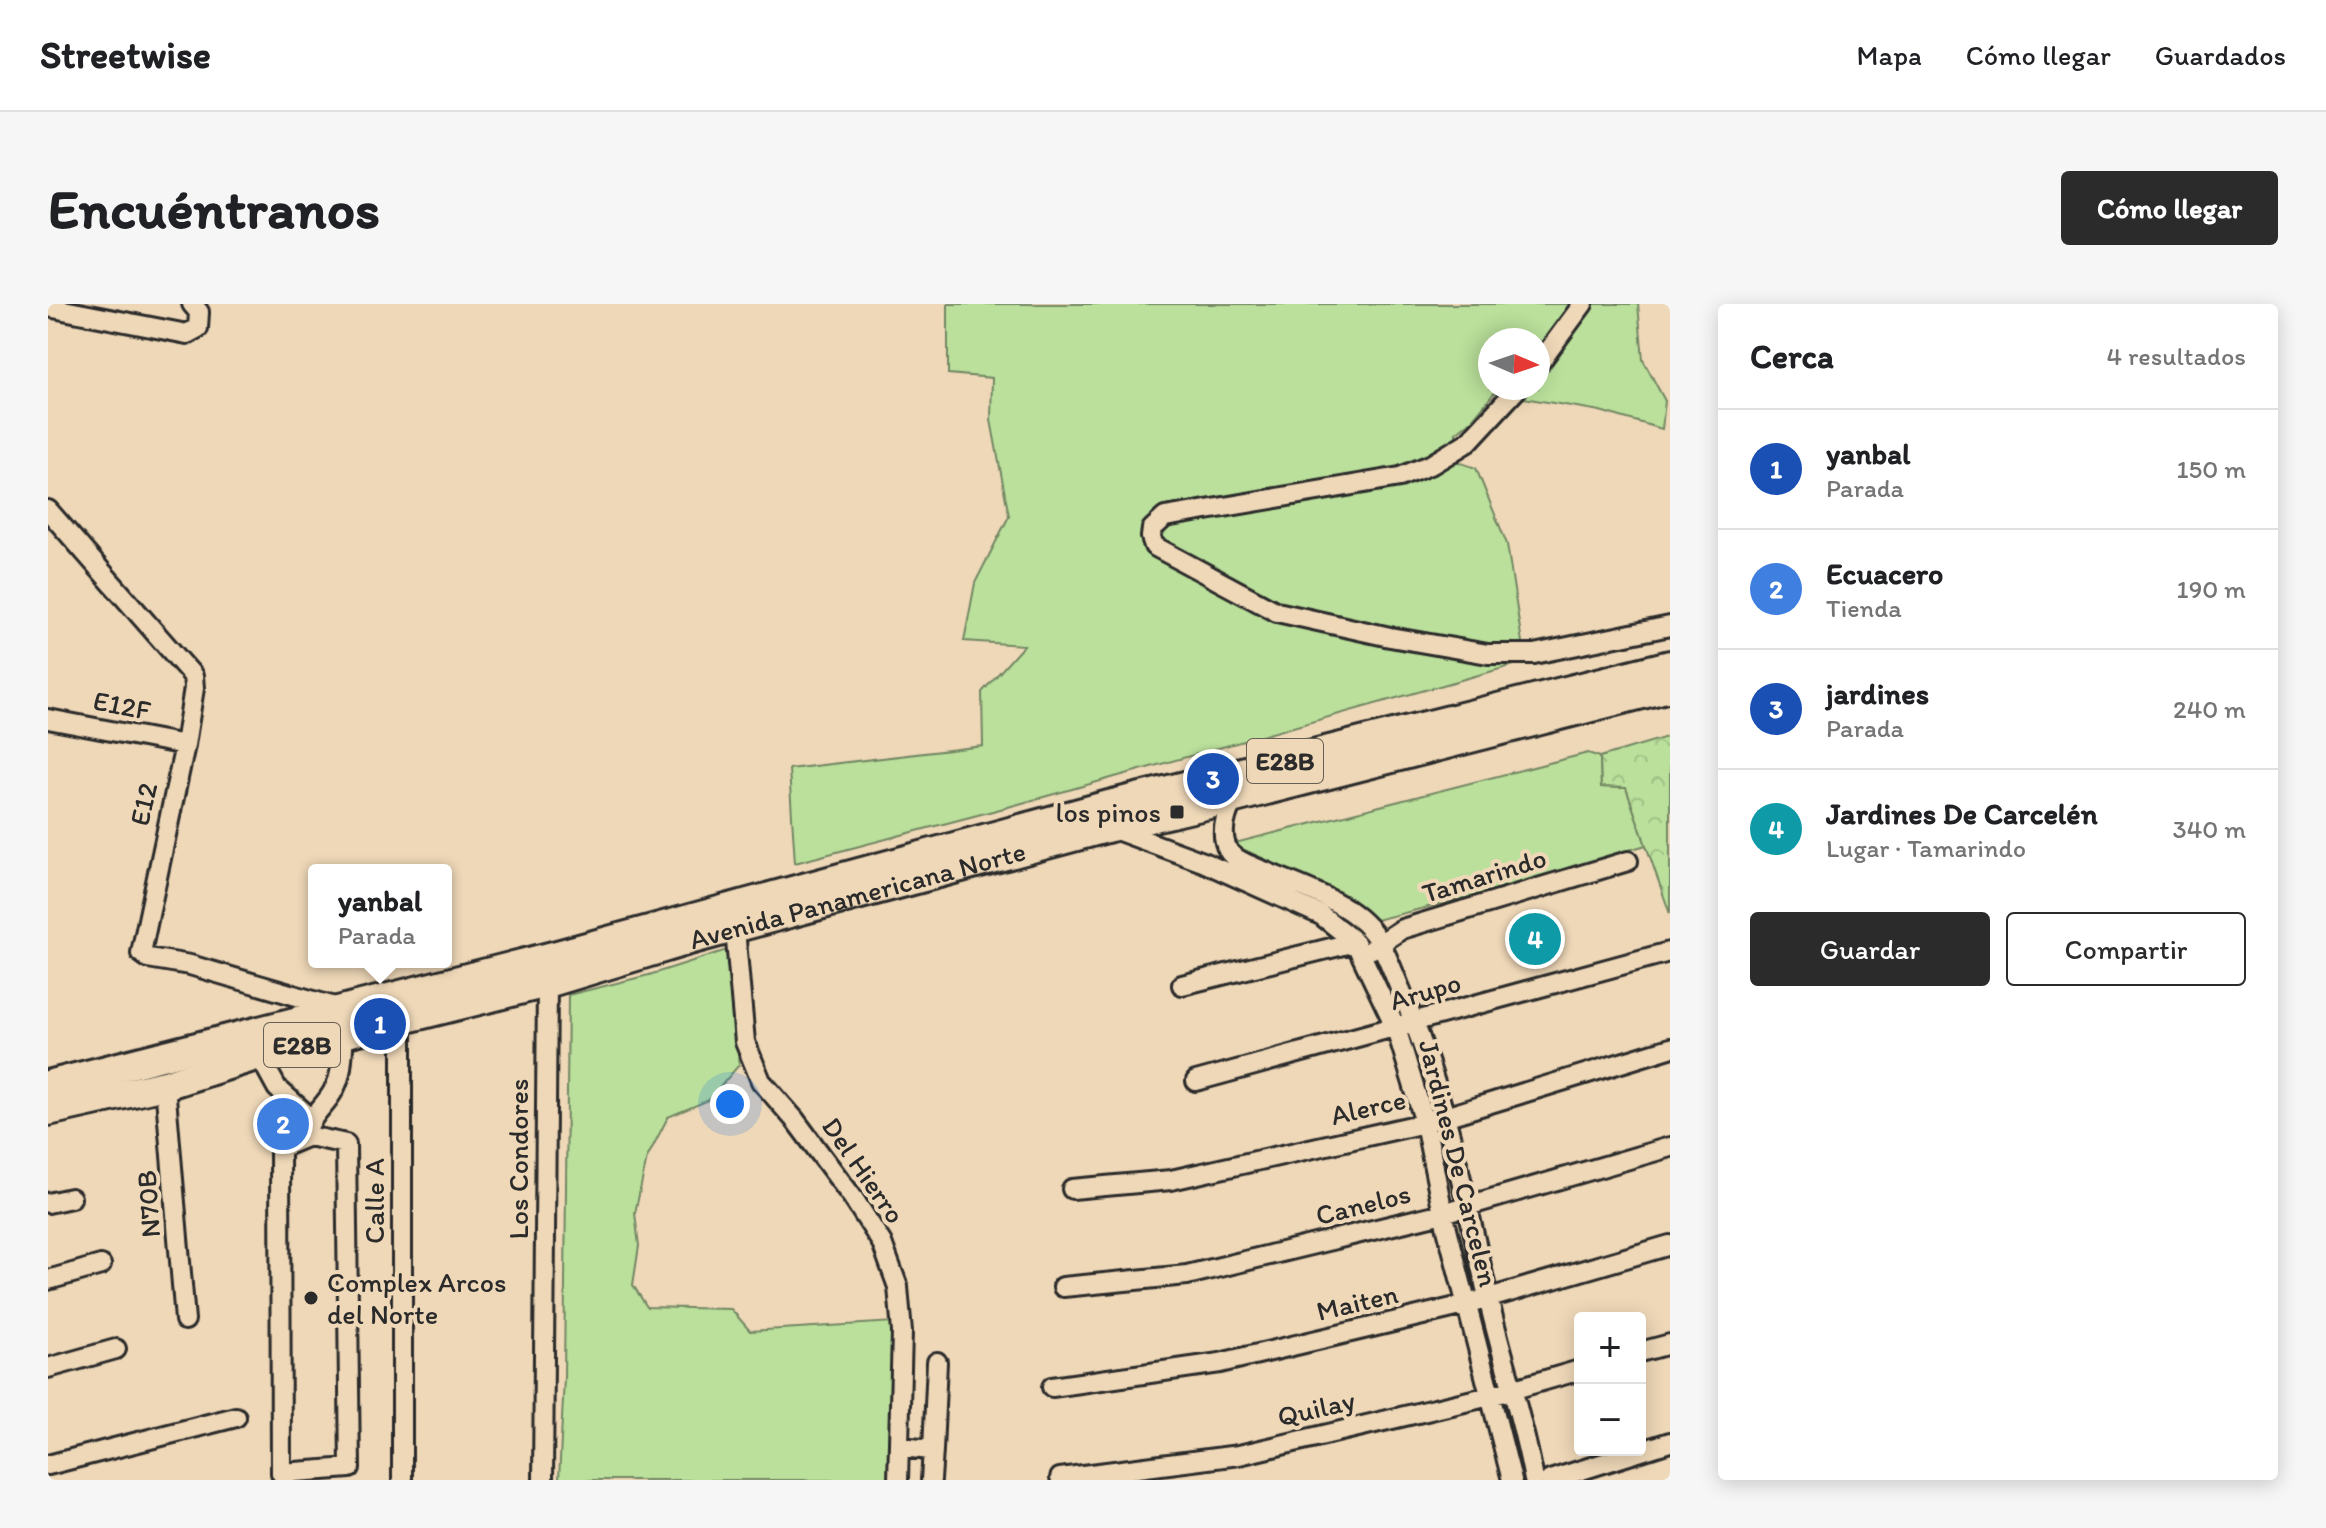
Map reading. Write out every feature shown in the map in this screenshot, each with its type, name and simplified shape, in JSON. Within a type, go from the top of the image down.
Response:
[{"type":"main road","name":"Avenida Panamericana Norte","points":[[48,1111],[165,1085],[259,1055],[344,1022],[402,1018],[547,983],[665,947],[734,918],[1109,805],[1670,665]]},
{"type":"main road","name":"Avenida Panamericana Norte","points":[[48,1085],[344,1022],[734,918],[1235,798],[1670,687]]},
{"type":"street","points":[[48,307],[187,334],[198,328],[199,312],[192,304]]},
{"type":"street","points":[[1550,349],[1583,304]]},
{"type":"street","points":[[1507,400],[1468,442],[1432,464],[1400,477],[1165,517],[1152,529],[1154,546],[1277,612],[1390,637],[1488,654],[1534,654],[1670,626]]},
{"type":"street","name":"E12","points":[[48,510],[193,676],[185,745],[141,953],[148,958],[190,965],[344,1022]]},
{"type":"street","name":"E12F","points":[[48,719],[185,745]]},
{"type":"street","name":"Jardines De Carcelen","points":[[1235,798],[1225,818],[1224,837],[1228,851],[1243,863],[1326,897],[1351,912],[1381,944],[1415,1023],[1444,1118],[1488,1298],[1514,1389],[1534,1480]]},
{"type":"street","name":"Jardines De Carcelen","points":[[1110,827],[1203,862],[1321,915],[1359,948],[1396,1028],[1425,1123],[1465,1305],[1512,1480]]},
{"type":"street","name":"Tamarindo","points":[[1182,985],[1381,944],[1402,929],[1628,861]]},
{"type":"street","name":"Del Hierro","points":[[734,918],[745,1042],[761,1081],[795,1120],[860,1209],[882,1243],[898,1287],[902,1332],[898,1480]]},
{"type":"street","name":"Arupo","points":[[1196,1081],[1669,952]]},
{"type":"street","name":"Los Condores","points":[[543,1480],[547,983]]},
{"type":"street","name":"Calle A","points":[[402,1018],[402,1480]]},
{"type":"street","points":[[309,1130],[346,1144],[350,1468],[281,1473],[280,1148],[309,1130],[314,1113],[332,1094],[340,1076],[344,1022]]},
{"type":"street","name":"Alerce","points":[[1072,1189],[1171,1180],[1425,1123],[1670,1048]]},
{"type":"street","points":[[259,1055],[277,1088],[305,1113],[309,1130]]},
{"type":"street","name":"N70B","points":[[165,1085],[185,1320]]},
{"type":"street","name":"Canelos","points":[[1063,1287],[1187,1275],[1466,1207],[1670,1147]]},
{"type":"street","points":[[48,1203],[71,1198]]},
{"type":"street","name":"Maiten","points":[[1052,1387],[1220,1363],[1465,1305],[1670,1245]]},
{"type":"street","points":[[48,1280],[101,1265]]},
{"type":"street","points":[[1646,1350],[1670,1344]]},
{"type":"street","points":[[48,1368],[116,1349]]},
{"type":"street","points":[[931,1480],[937,1362]]},
{"type":"street","name":"Quilay","points":[[1060,1478],[1239,1455],[1490,1396],[1574,1372]]},
{"type":"street","points":[[48,1465],[236,1417]]},
{"type":"street","points":[[1550,1480],[1670,1442]]},
{"type":"street","points":[[899,1447],[933,1450]]},
{"type":"green space","points":[[948,304],[1638,304],[1643,360],[1665,401],[1662,429],[1600,411],[1535,400],[1550,400],[1550,328],[1478,328],[1478,400],[1488,400],[1456,433],[1455,461],[1476,468],[1507,544],[1525,662],[1008,807],[795,863],[789,769],[983,746],[982,692],[1024,645],[964,641],[975,583],[1009,516],[991,420],[992,378],[948,374]]},
{"type":"green space","points":[[1670,736],[1670,914],[1626,788],[1601,787],[1600,757]]},
{"type":"green space","points":[[1588,753],[1600,757],[1601,787],[1626,788],[1646,845],[1477,895],[1376,920],[1349,897],[1231,844]]},
{"type":"green space","points":[[733,948],[739,1065],[709,1100],[668,1117],[647,1158],[635,1213],[639,1246],[633,1285],[647,1307],[731,1309],[750,1331],[894,1322],[891,1480],[559,1480],[564,1378],[568,995],[649,975]]},
{"type":"place","name":"jardines","points":[[1213,779]]},
{"type":"place","name":"los pinos","points":[[1177,812]]},
{"type":"place","name":"Jardines De Carcelén","points":[[1535,939]]},
{"type":"place","name":"yanbal","points":[[380,1024]]},
{"type":"place","name":"Ecuacero","points":[[283,1124]]},
{"type":"place","name":"Complex Arcos del Norte","points":[[311,1298]]}]
